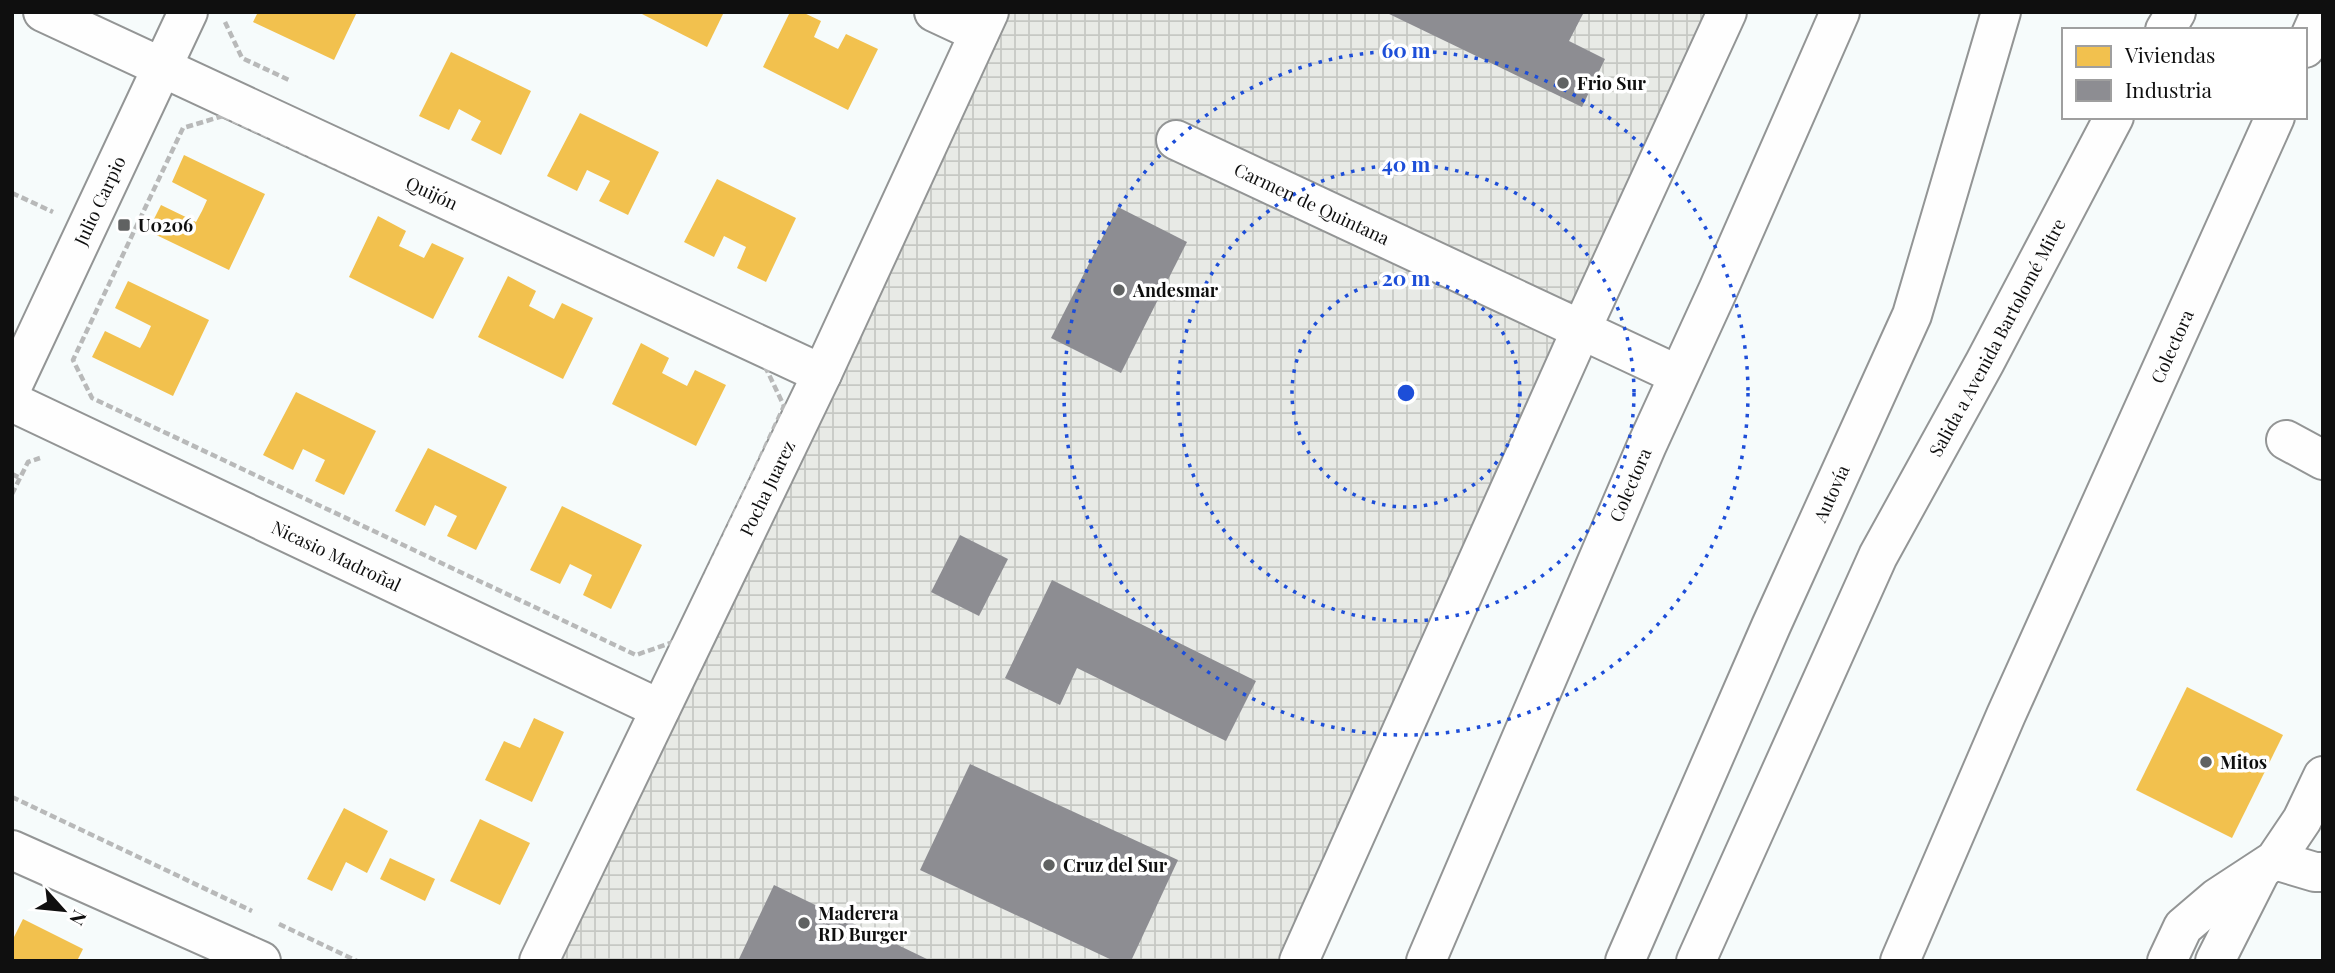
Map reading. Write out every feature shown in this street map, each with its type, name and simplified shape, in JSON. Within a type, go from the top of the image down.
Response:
[{"type":"street","name":"Quijón","points":[[43,12],[822,374]]},
{"type":"street","name":"Julio Carpio","points":[[12,387],[188,12]]},
{"type":"street","points":[[934,12],[984,23]]},
{"type":"street","points":[[1299,961],[1581,330],[1727,12]]},
{"type":"street","name":"Colectora","points":[[1426,961],[1678,375],[1840,12]]},
{"type":"street","name":"Autovía","points":[[1625,961],[1771,626],[1912,314],[2001,12]]},
{"type":"street","points":[[2166,28],[2176,12]]},
{"type":"street","points":[[2307,44],[2321,12]]},
{"type":"street","name":"Pocha Juarez","points":[[538,961],[822,374],[984,23]]},
{"type":"street","name":"Salida a Avenida Bartolomé Mitre","points":[[1696,961],[1878,556],[1985,362],[2113,119]]},
{"type":"street","name":"Colectora","points":[[1899,961],[2011,703],[2274,119]]},
{"type":"street","name":"Carmen de Quintana","points":[[1176,141],[1678,375]]},
{"type":"street","name":"Nicasio Madroñal","points":[[12,402],[660,709]]},
{"type":"street","points":[[2286,440],[2323,460]]},
{"type":"street","points":[[2215,961],[2268,864],[2302,820],[2323,776]]},
{"type":"street","points":[[12,850],[261,961]]},
{"type":"street","points":[[2167,961],[2183,927],[2217,898],[2268,864],[2323,872]]},
{"type":"path","points":[[227,12],[224,19],[243,58],[292,82]]},
{"type":"path","points":[[223,116],[762,360],[784,406],[676,641],[636,655],[92,398],[73,360],[183,128],[223,116]]},
{"type":"path","points":[[12,193],[59,214]]},
{"type":"path","points":[[12,494],[28,462],[48,455]]},
{"type":"path","points":[[12,474],[20,478]]},
{"type":"path","points":[[12,797],[258,914]]},
{"type":"path","points":[[270,920],[356,961]]},
{"type":"shaded area","points":[[989,12],[1727,12],[1299,961],[539,961]]},
{"type":"building: Viviendas","points":[[258,12],[357,12],[334,60],[253,22]]},
{"type":"building: Viviendas","points":[[638,12],[724,12],[707,47]]},
{"type":"building: Viviendas","points":[[790,12],[802,12],[821,21],[814,37],[838,49],[846,34],[878,49],[848,110],[763,67]]},
{"type":"building: Viviendas","points":[[451,52],[531,91],[501,155],[471,140],[481,121],[459,109],[449,130],[419,116]]},
{"type":"building: Viviendas","points":[[580,113],[659,152],[628,215],[599,201],[610,181],[587,170],[577,191],[547,176]]},
{"type":"building: Viviendas","points":[[184,155],[265,194],[229,270],[148,231],[161,205],[196,222],[202,211],[207,200],[172,182]]},
{"type":"building: Viviendas","points":[[717,179],[796,218],[766,282],[737,268],[746,247],[724,236],[714,257],[684,242]]},
{"type":"building: Viviendas","points":[[378,216],[406,231],[399,246],[424,258],[432,243],[464,258],[433,319],[349,277]]},
{"type":"building: Viviendas","points":[[508,276],[536,291],[529,306],[554,319],[562,303],[593,318],[563,379],[478,337]]},
{"type":"building: Viviendas","points":[[128,281],[209,320],[173,396],[92,357],[105,331],[140,348],[146,337],[151,326],[115,308]]},
{"type":"building: Viviendas","points":[[641,343],[669,358],[662,373],[687,386],[695,370],[726,385],[696,446],[612,404]]},
{"type":"building: Viviendas","points":[[296,392],[376,431],[344,495],[315,481],[325,460],[303,449],[293,470],[263,455]]},
{"type":"building: Viviendas","points":[[428,448],[507,487],[476,550],[447,536],[457,516],[435,505],[425,526],[395,511]]},
{"type":"building: Viviendas","points":[[562,506],[642,545],[611,609],[583,595],[592,575],[570,564],[560,584],[530,570]]},
{"type":"building: Viviendas","points":[[2187,687],[2283,735],[2232,838],[2136,790]]},
{"type":"building: Viviendas","points":[[534,718],[564,732],[532,802],[485,780],[504,741],[520,748]]},
{"type":"building: Viviendas","points":[[344,808],[388,831],[367,873],[346,862],[332,891],[307,879]]},
{"type":"building: Viviendas","points":[[480,819],[530,843],[500,905],[450,881]]},
{"type":"building: Viviendas","points":[[390,858],[435,879],[425,901],[380,879]]},
{"type":"building: Viviendas","points":[[23,919],[83,949],[77,961],[12,961],[12,941]]},
{"type":"building: Industria","name":"Frio Sur","points":[[1385,12],[1584,12],[1569,41],[1605,59],[1582,107]]},
{"type":"building: Industria","name":"Andesmar","points":[[1118,207],[1187,242],[1121,373],[1051,338]]},
{"type":"building: Industria","points":[[960,535],[1008,559],[979,616],[931,592]]},
{"type":"building: Industria","points":[[1052,580],[1256,681],[1226,741],[1077,668],[1060,705],[1005,678]]},
{"type":"building: Industria","name":"Cruz del Sur","points":[[970,764],[1178,860],[1131,961],[1114,961],[920,870]]},
{"type":"building: Industria","name":"Maderera RD Burger","points":[[774,885],[931,961],[738,961]]},
{"type":"place","name":"Frio Sur","points":[[1563,83]]},
{"type":"place","name":"U0206","points":[[124,225]]},
{"type":"place","name":"Andesmar","points":[[1119,290]]},
{"type":"place","name":"Mitos","points":[[2206,762]]},
{"type":"place","name":"Cruz del Sur","points":[[1049,865]]},
{"type":"place","name":"Maderera RD Burger","points":[[804,923]]}]
